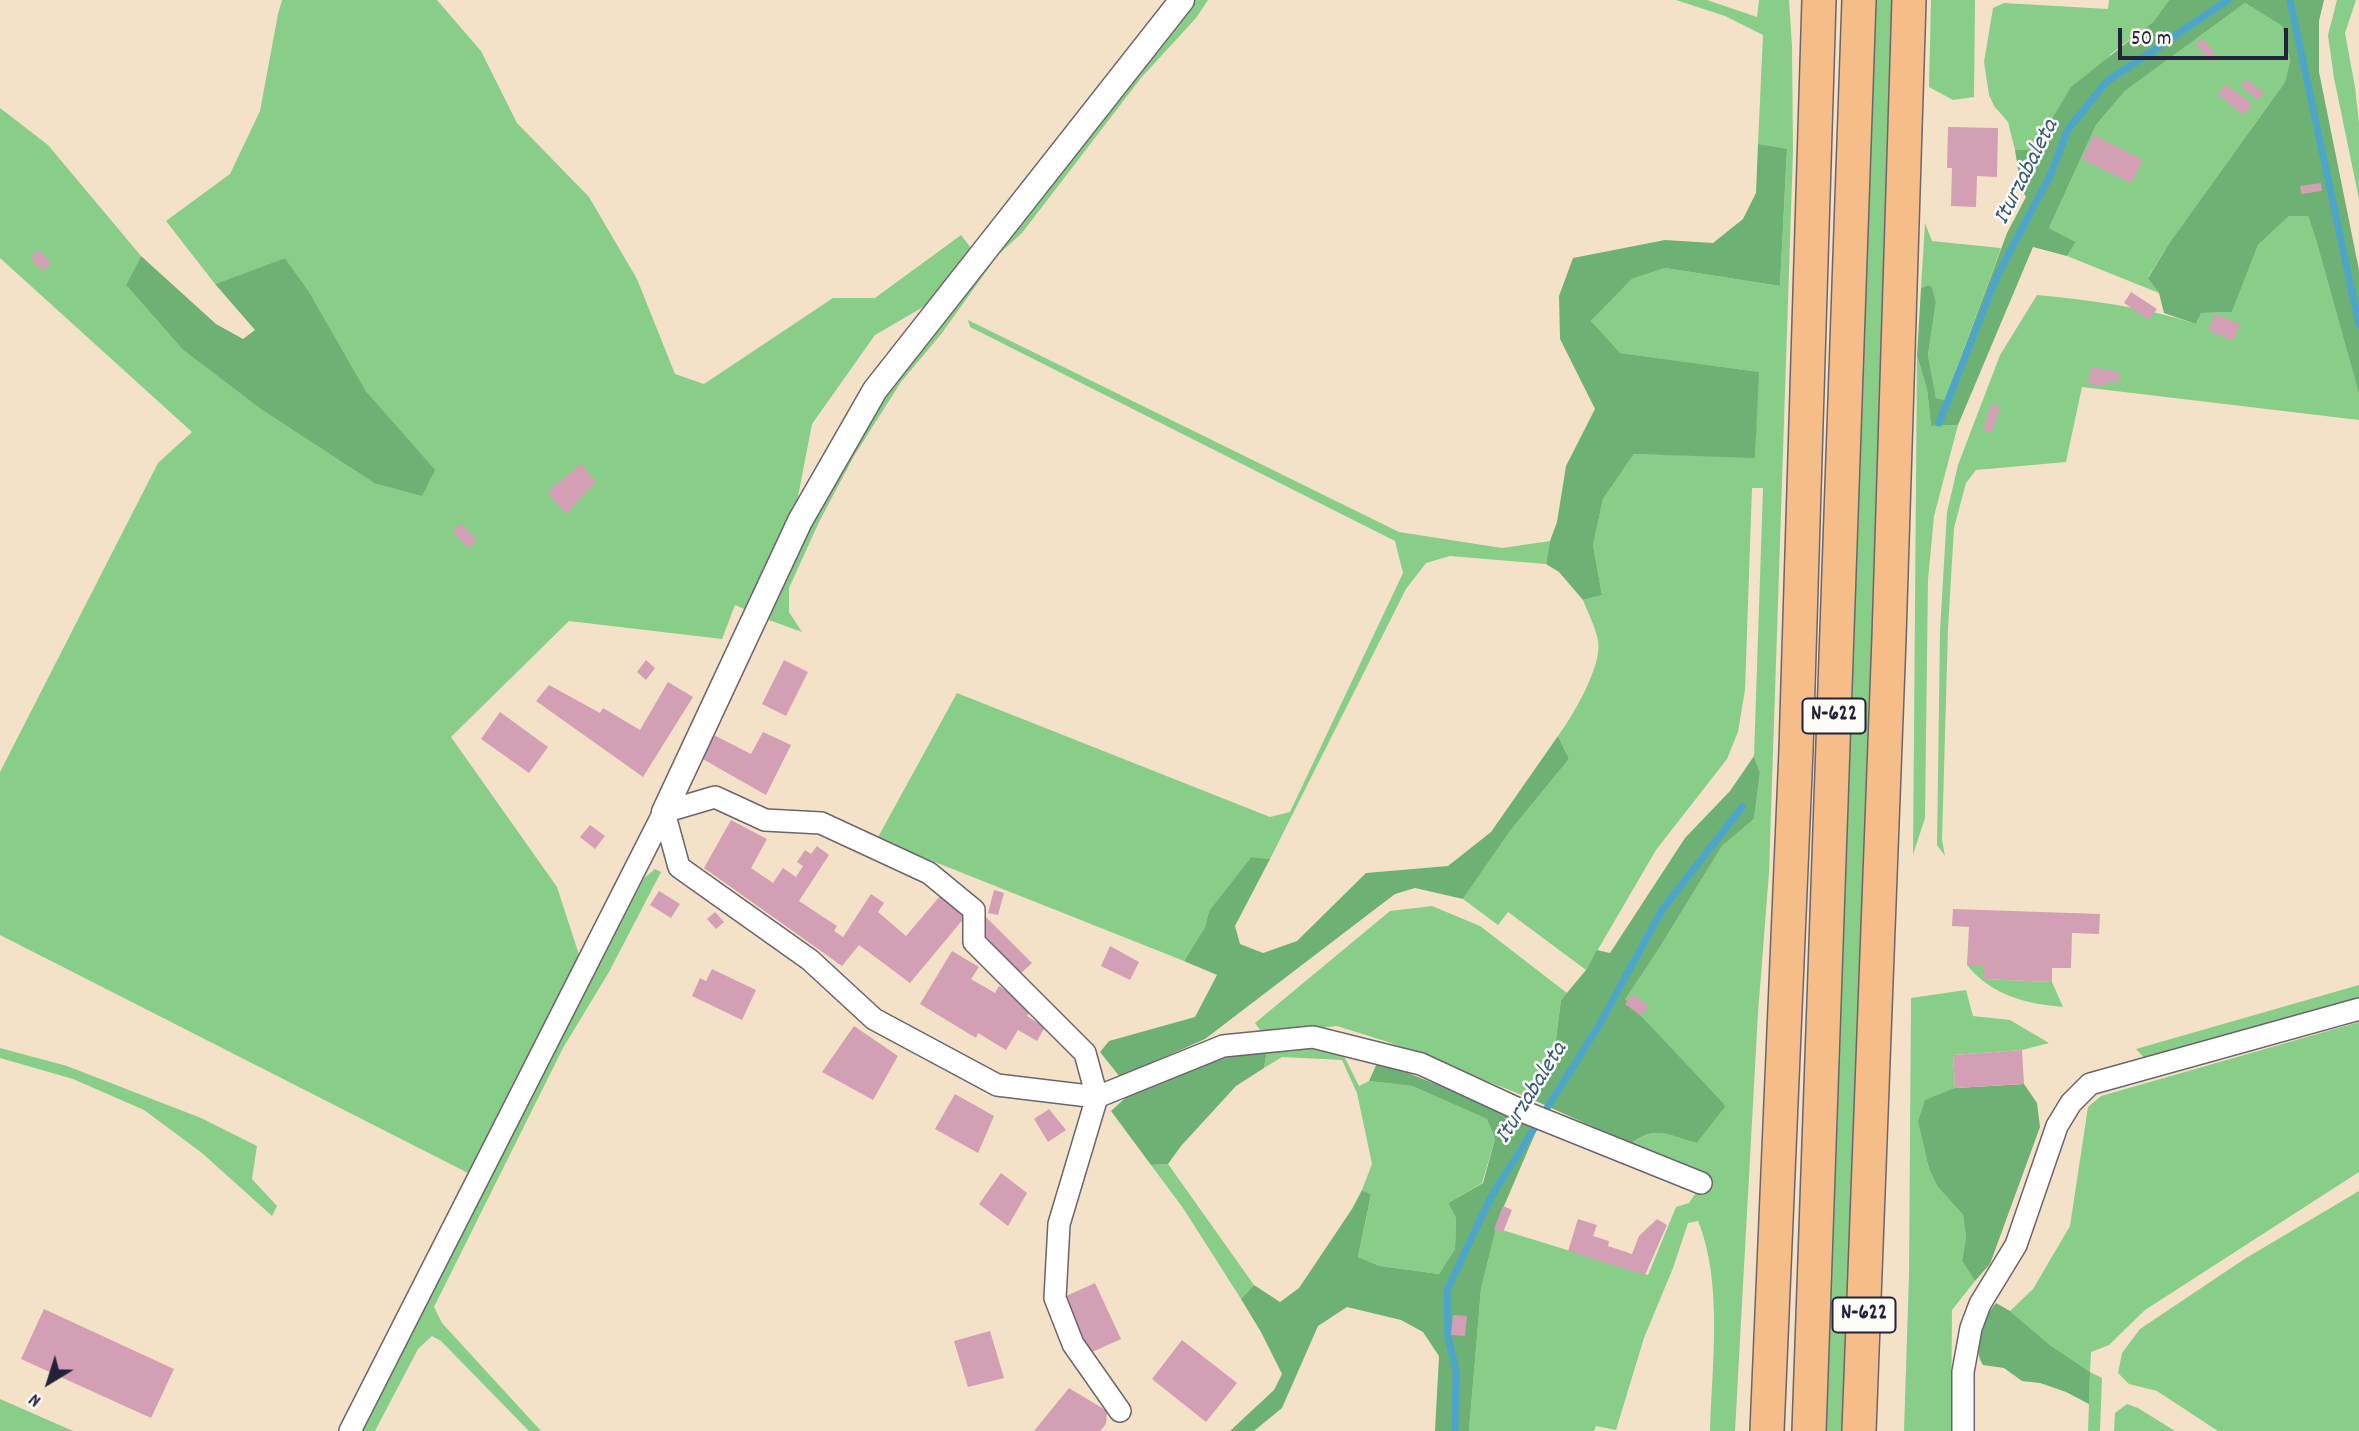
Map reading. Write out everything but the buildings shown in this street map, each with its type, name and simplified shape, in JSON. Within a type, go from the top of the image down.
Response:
[{"type":"highway","points":[[1767,1431],[1796,750],[1819,0]]},
{"type":"highway","name":"N-622","points":[[1809,1431],[1859,0]]},
{"type":"highway","name":"N-622","points":[[1859,1431],[1889,638],[1909,0]]},
{"type":"street","points":[[350,1431],[664,812],[800,521],[875,390],[1182,0]]},
{"type":"street","points":[[664,812],[715,797],[765,820],[821,824],[929,873],[974,910],[974,942],[1085,1053],[1097,1097],[1059,1224],[1055,1298],[1073,1344],[1120,1411]]},
{"type":"street","points":[[664,812],[680,867],[810,960],[874,1019],[997,1085],[1097,1097],[1223,1046],[1313,1037],[1421,1064],[1527,1113],[1701,1183]]},
{"type":"street","points":[[1963,1431],[1963,1371],[1971,1328],[1980,1304],[2016,1245],[2057,1126],[2071,1103],[2090,1084],[2359,1009]]},
{"type":"green space","points":[[282,0],[437,0],[481,51],[517,123],[589,197],[637,279],[675,374],[704,384],[833,298],[875,298],[961,235],[974,252],[930,303],[875,335],[812,424],[795,512],[749,611],[735,605],[722,639],[569,621],[451,737],[557,887],[581,961],[468,1173],[0,935],[0,772],[158,463],[192,432],[0,258],[0,108],[48,145],[141,256],[126,285],[183,350],[262,410],[374,483],[434,470],[366,391],[308,290],[285,258],[215,284],[166,221],[230,174],[260,111]]},
{"type":"green space","points":[[1195,0],[1208,0],[1196,18],[1141,78],[1022,233],[998,255],[942,333],[901,382],[854,456],[819,522],[789,588],[789,612],[802,632],[766,619],[810,522],[894,379]]},
{"type":"green space","points":[[1676,0],[1707,0],[1757,17],[1759,0],[1789,0],[1792,46],[1793,151],[1769,873],[1758,1013],[1735,1431],[1710,1431],[1714,1352],[1713,1297],[1711,1270],[1698,1221],[1688,1223],[1644,1338],[1616,1430],[1596,1426],[1594,1431],[1469,1431],[1481,1289],[1496,1228],[1648,1275],[1676,1207],[1689,1203],[1707,1176],[1631,1144],[1655,1133],[1697,1143],[1726,1106],[1624,999],[1660,947],[1722,846],[1754,819],[1760,773],[1754,756],[1763,488],[1752,488],[1745,690],[1738,732],[1727,759],[1656,850],[1586,970],[1508,912],[1498,925],[1463,899],[1510,831],[1569,759],[1558,736],[1585,690],[1598,651],[1596,631],[1583,600],[1602,595],[1593,545],[1603,499],[1634,454],[1755,457],[1758,372],[1619,353],[1591,321],[1632,279],[1665,268],[1780,286],[1787,150],[1758,144],[1763,35],[1725,16]]},
{"type":"green space","points":[[1876,0],[1894,0],[1844,1431],[1822,1431]]},
{"type":"green space","points":[[1931,0],[1975,0],[1974,97],[1953,100],[1929,87]]},
{"type":"green space","points":[[2109,0],[2169,0],[2154,21],[2111,54],[2034,149],[2015,150],[2008,122],[1994,106],[1989,95],[1984,62],[1993,8],[2004,3],[2108,9]]},
{"type":"green space","points":[[2169,0],[2324,0],[2319,21],[2319,72],[2359,270],[2359,394],[2308,216],[2289,216],[2258,245],[2232,312],[2201,313],[2196,324],[2164,313],[2159,293],[2148,278],[2170,242],[2285,82],[2290,61],[2282,26],[2245,3],[2125,91],[2096,125],[2049,228],[2076,242],[2067,256],[2033,247],[1958,425],[1931,426],[1927,389],[1917,356],[1921,288],[1928,285],[1932,287],[1936,302],[1928,355],[1936,398],[1945,400],[2007,233],[2026,197],[2021,188],[2015,150],[2034,149],[2071,87],[2154,21]]},
{"type":"green space","points":[[2337,0],[2356,0],[2345,33],[2359,123],[2359,199],[2328,35]]},
{"type":"green space","points":[[2245,3],[2282,26],[2290,61],[2285,82],[2170,242],[2148,277],[2159,293],[2067,256],[2076,242],[2049,228],[2096,125],[2125,91]]},
{"type":"green space","points":[[1758,144],[1787,149],[1780,286],[1665,268],[1632,279],[1591,321],[1620,353],[1759,372],[1755,458],[1634,454],[1603,499],[1593,545],[1602,595],[1583,600],[1559,572],[1546,564],[1557,522],[1566,466],[1595,409],[1560,339],[1559,296],[1573,258],[1665,240],[1713,243],[1743,219],[1756,193]]},
{"type":"green space","points":[[2289,216],[2308,216],[2359,394],[2359,420],[2082,387],[2066,462],[1976,470],[1966,483],[1954,528],[1948,629],[1942,840],[1945,856],[1937,845],[1940,631],[1947,512],[1958,465],[2000,355],[2037,295],[2117,305],[2196,324],[2201,313],[2232,312],[2258,245]]},
{"type":"green space","points":[[1925,223],[1932,241],[2001,248],[1945,400],[1936,398],[1928,355],[1936,302],[1932,287],[1928,285],[1921,288]]},
{"type":"green space","points":[[141,256],[216,324],[243,339],[255,330],[215,284],[285,258],[308,290],[366,391],[435,470],[422,496],[374,483],[262,410],[183,350],[126,285]]},
{"type":"green space","points":[[968,320],[1399,532],[1502,548],[1550,541],[1546,564],[1450,556],[1426,563],[1406,589],[1270,859],[1251,857],[1209,911],[1205,927],[1184,961],[877,839],[957,693],[1270,817],[1290,812],[1403,573],[1395,541],[970,327]]},
{"type":"green space","points":[[1917,356],[1927,389],[1931,426],[1958,425],[1934,516],[1928,580],[1925,818],[1913,855]]},
{"type":"green space","points":[[1558,736],[1569,759],[1510,831],[1463,899],[1415,888],[1395,894],[1205,1039],[1120,1077],[1100,1052],[1109,1041],[1195,1017],[1217,975],[1184,961],[1205,927],[1209,911],[1251,857],[1270,859],[1235,926],[1240,944],[1263,953],[1297,941],[1366,873],[1448,866],[1491,832]]},
{"type":"green space","points":[[1754,756],[1760,773],[1754,819],[1722,846],[1625,999],[1726,1106],[1697,1143],[1655,1133],[1647,1134],[1631,1144],[1527,1097],[1556,1039],[1561,1000],[1586,970],[1597,950],[1610,953],[1685,838],[1730,791]]},
{"type":"green space","points":[[655,869],[661,872],[609,972],[563,1048],[434,1307],[442,1323],[541,1431],[529,1431],[441,1341],[432,1336],[418,1349],[375,1431],[360,1431],[644,878]]},
{"type":"green space","points":[[1432,906],[1480,926],[1567,993],[1561,1000],[1556,1039],[1527,1097],[1388,1042],[1337,1026],[1263,1034],[1255,1023],[1390,911]]},
{"type":"green space","points":[[1967,965],[1984,965],[1984,979],[2052,982],[2063,1007],[2023,1000],[1998,991]]},
{"type":"green space","points":[[2359,985],[2359,998],[2145,1059],[2136,1049]]},
{"type":"green space","points":[[1966,990],[1973,1016],[2010,1020],[2049,1043],[2022,1050],[1953,1055],[1955,1088],[1918,1122],[1929,1169],[1937,1186],[1963,1215],[1966,1237],[1962,1261],[1975,1281],[1952,1310],[1951,1431],[1904,1431],[1909,1274],[1911,998]]},
{"type":"green space","points":[[2359,1022],[2359,1172],[2145,1310],[2109,1345],[2091,1352],[2090,1372],[2050,1345],[2010,1311],[2033,1289],[2070,1226],[2088,1107],[2101,1096]]},
{"type":"green space","points":[[0,1048],[67,1066],[201,1118],[257,1146],[252,1179],[277,1206],[272,1216],[202,1153],[144,1110],[73,1079],[0,1058]]},
{"type":"green space","points":[[1333,1048],[1344,1056],[1359,1086],[1369,1081],[1412,1086],[1487,1119],[1495,1139],[1482,1183],[1448,1203],[1456,1218],[1455,1249],[1439,1274],[1380,1266],[1358,1257],[1371,1196],[1362,1190],[1372,1164],[1357,1093],[1342,1060],[1282,1057],[1264,1068],[1267,1050]]},
{"type":"green space","points":[[1267,1050],[1264,1068],[1236,1086],[1168,1164],[1151,1165],[1111,1111],[1132,1092],[1163,1079],[1220,1059]]},
{"type":"green space","points":[[1378,1061],[1537,1129],[1498,1220],[1481,1289],[1469,1431],[1435,1431],[1439,1356],[1423,1332],[1401,1320],[1347,1307],[1318,1326],[1282,1408],[1254,1431],[1230,1431],[1274,1390],[1282,1374],[1241,1299],[1254,1285],[1280,1302],[1299,1288],[1362,1190],[1371,1195],[1358,1257],[1380,1266],[1439,1274],[1455,1249],[1456,1218],[1448,1203],[1483,1183],[1495,1139],[1487,1119],[1412,1086],[1369,1081]]},
{"type":"green space","points":[[2024,1084],[2037,1103],[2040,1127],[1990,1264],[1975,1281],[1962,1261],[1966,1237],[1963,1215],[1937,1186],[1929,1169],[1918,1122],[1925,1100],[1955,1088]]},
{"type":"green space","points":[[1168,1164],[1254,1285],[1241,1299],[1183,1208],[1151,1165]]},
{"type":"green space","points":[[2359,1191],[2359,1431],[2218,1431],[2157,1391],[2129,1384],[2118,1373],[2122,1353],[2140,1329],[2246,1258]]},
{"type":"green space","points":[[1996,1303],[2090,1372],[2089,1404],[2040,1383],[2022,1381],[2004,1368],[1983,1365],[1978,1341],[1986,1317]]},
{"type":"green space","points":[[2090,1372],[2102,1378],[2100,1431],[2088,1431]]},
{"type":"green space","points":[[0,1399],[73,1431],[0,1431]]},
{"type":"green space","points":[[2127,1404],[2175,1431],[2114,1431],[2115,1413]]},
{"type":"waterway","name":"Iturzabaleta","points":[[1939,423],[1997,276],[2051,174],[2067,131],[2106,82],[2228,0]]},
{"type":"waterway","points":[[2290,0],[2359,325]]},
{"type":"waterway","name":"Iturzabaleta","points":[[1455,1431],[1456,1370],[1448,1337],[1447,1290],[1491,1197],[1598,1027],[1662,910],[1742,807]]}]
